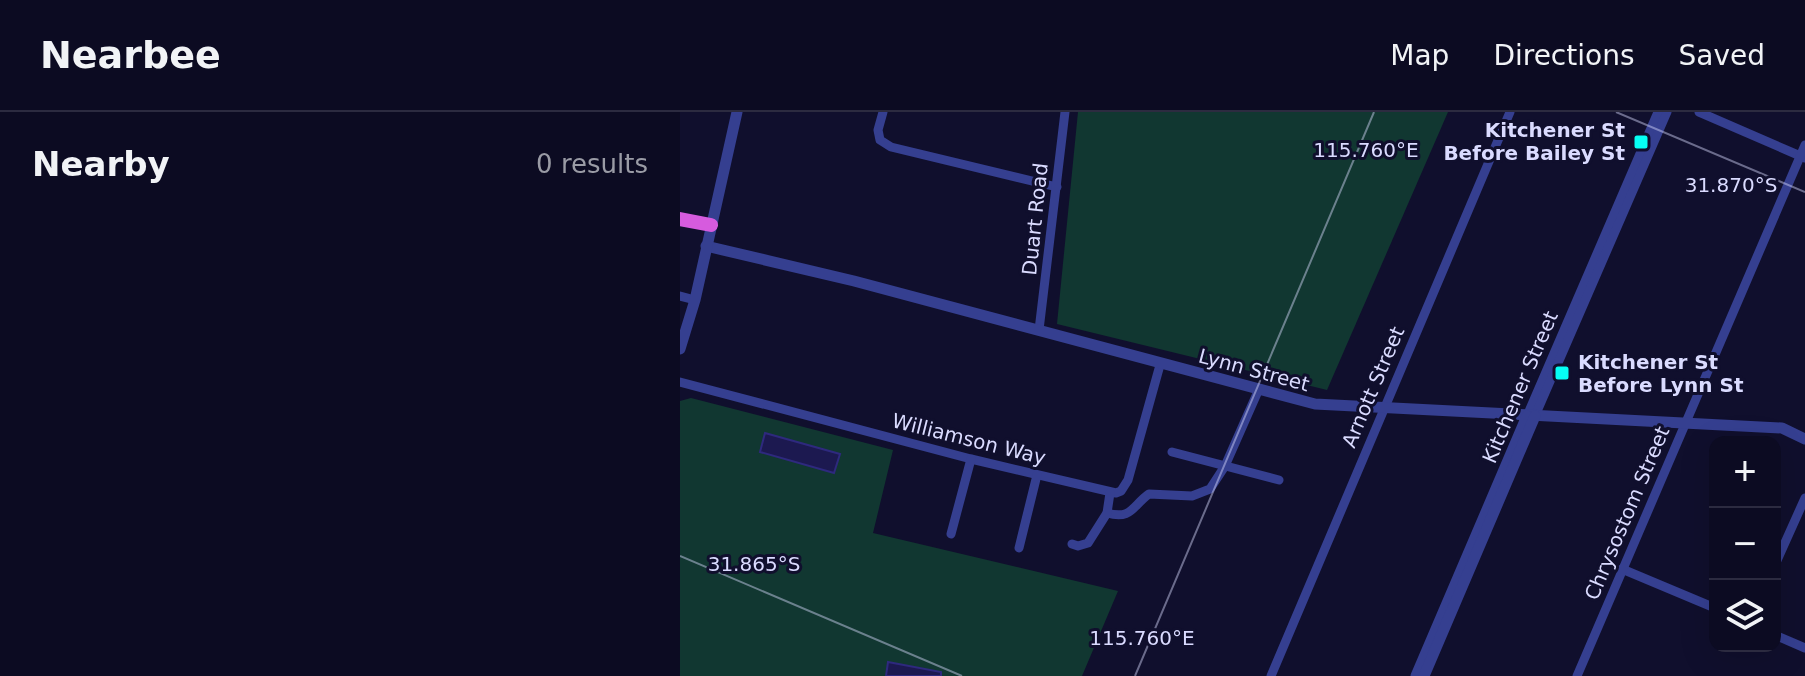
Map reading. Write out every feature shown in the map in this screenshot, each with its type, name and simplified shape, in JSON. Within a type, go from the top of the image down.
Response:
[{"type":"highway","points":[[680,219],[711,225]]},
{"type":"street","points":[[680,349],[695,300],[737,112]]},
{"type":"street","points":[[883,112],[878,130],[880,140],[891,147],[1057,187]]},
{"type":"street","name":"Duart Road","points":[[1039,330],[1065,112]]},
{"type":"street","name":"Arnott Street","points":[[1271,676],[1510,112]]},
{"type":"street","name":"Kitchener Street","points":[[1424,676],[1658,112]]},
{"type":"street","name":"Kitchener Street","points":[[1416,676],[1667,112]]},
{"type":"street","points":[[1699,112],[1803,157]]},
{"type":"street","name":"Chrysostom Street","points":[[1577,676],[1803,157],[1805,145]]},
{"type":"street","name":"Lynn Street","points":[[706,246],[854,281],[1315,404],[1782,428],[1805,439]]},
{"type":"street","points":[[680,296],[695,300]]},
{"type":"street","points":[[1072,544],[1088,543],[1107,513],[1110,493],[1121,491],[1128,480],[1160,365]]},
{"type":"street","name":"Williamson Way","points":[[680,382],[1110,493]]},
{"type":"street","points":[[1107,513],[1122,516],[1129,513],[1149,494],[1183,497],[1202,494],[1215,484],[1259,389]]},
{"type":"street","points":[[1172,452],[1279,480]]},
{"type":"street","points":[[951,534],[971,459]]},
{"type":"street","points":[[1019,548],[1037,475]]},
{"type":"street","points":[[1781,552],[1805,498]]},
{"type":"street","points":[[1622,569],[1709,605]]},
{"type":"street","points":[[1781,638],[1805,648]]},
{"type":"green space","points":[[1078,112],[1448,112],[1327,390],[1057,324]]},
{"type":"green space","points":[[691,398],[893,450],[873,533],[1118,591],[1082,676],[680,676],[680,401]]},
{"type":"building","points":[[765,433],[840,454],[834,473],[760,452]]},
{"type":"building","points":[[888,662],[941,672],[941,676],[886,676]]},
{"type":"place","name":"Kitchener St Before Bailey St","points":[[1641,142]]},
{"type":"place","name":"Kitchener St Before Lynn St","points":[[1562,373]]}]
